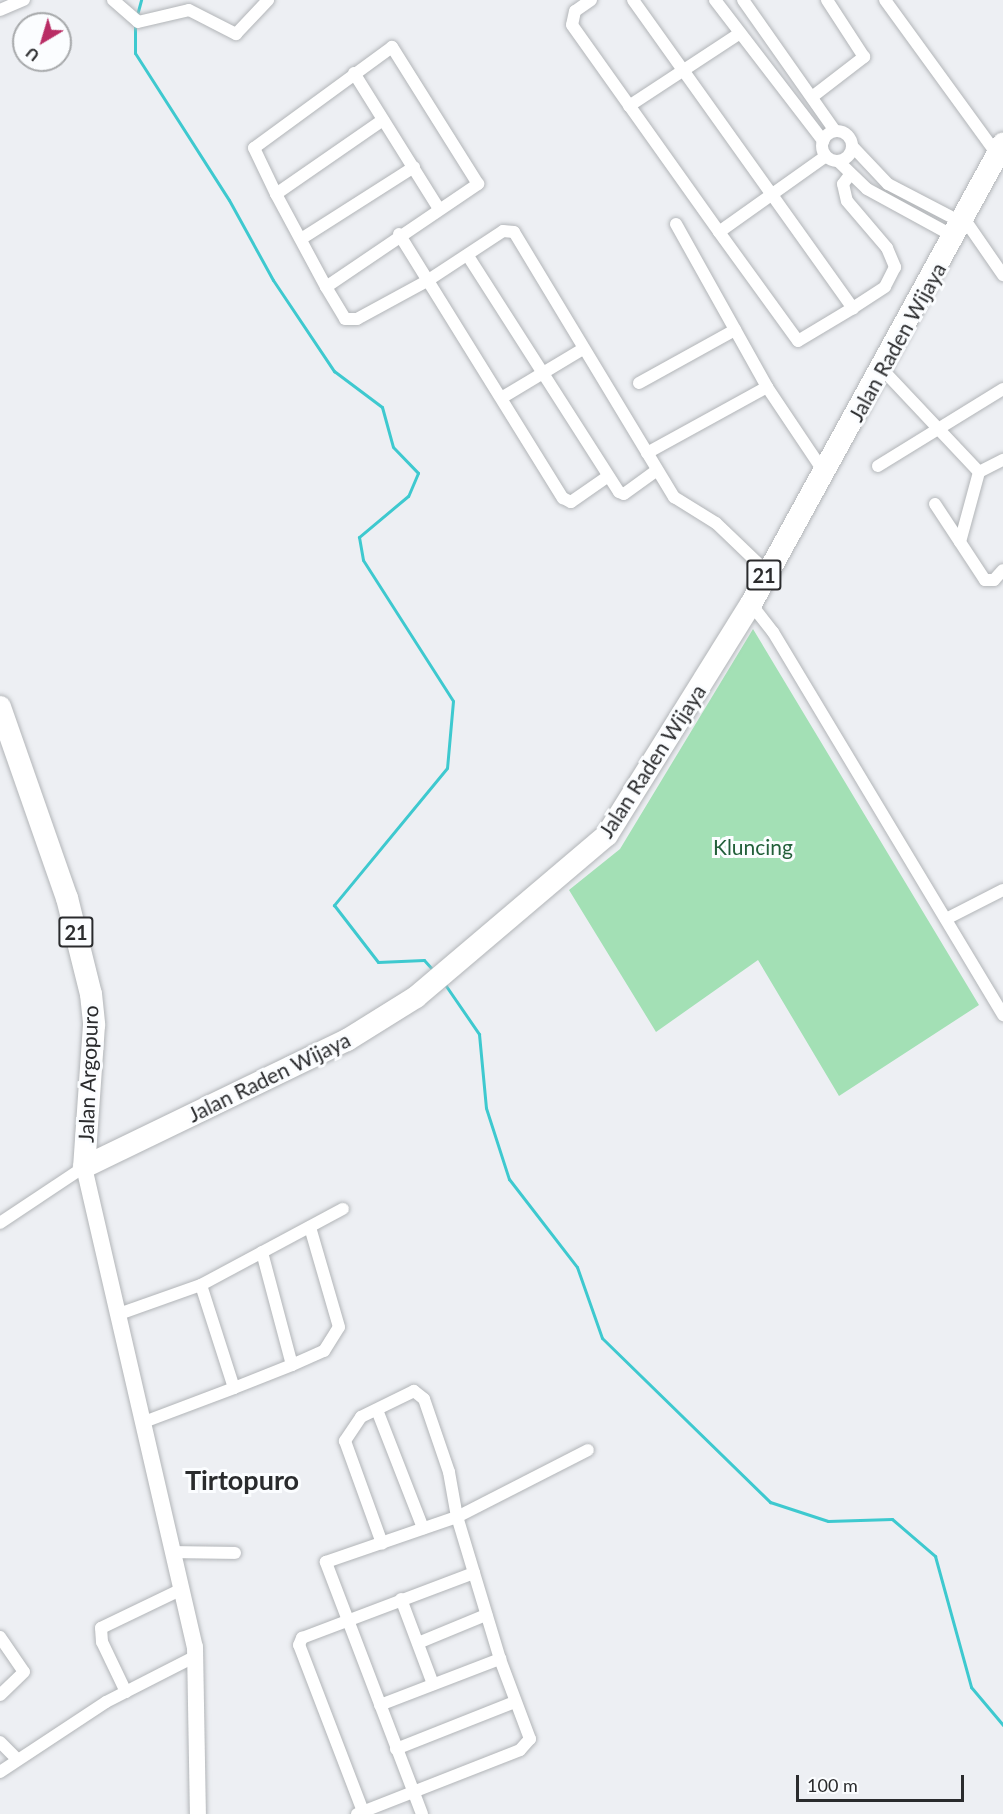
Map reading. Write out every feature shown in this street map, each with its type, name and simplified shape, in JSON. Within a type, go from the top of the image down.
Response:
[{"type":"highway","name":"Jalan Raden Wijaya","points":[[84,1167],[347,1040],[434,981],[607,835],[751,604],[766,571],[824,472],[1001,154]]},
{"type":"highway","name":"Jalan Argopuro","points":[[0,707],[70,908],[91,993],[94,1025],[84,1167]]},
{"type":"street","points":[[0,10],[24,0]]},
{"type":"street","points":[[113,0],[134,21],[189,10],[198,0]]},
{"type":"street","points":[[189,10],[236,34],[268,0]]},
{"type":"street","points":[[591,0],[575,11],[573,25],[798,341],[885,287],[895,267],[887,248],[847,201],[843,184],[849,176]]},
{"type":"street","points":[[633,0],[853,308]]},
{"type":"street","points":[[715,0],[823,141],[832,159],[849,176],[961,227],[1003,275]]},
{"type":"street","points":[[743,0],[835,131],[848,135],[853,147],[900,200]]},
{"type":"street","points":[[812,97],[864,57],[827,0]]},
{"type":"street","points":[[885,0],[1001,154]]},
{"type":"street","points":[[629,106],[740,33]]},
{"type":"street","points":[[326,287],[399,234],[474,189],[475,178],[392,47],[255,144],[276,194],[326,287],[350,321],[427,281],[503,231],[514,232],[656,471],[674,497],[716,523],[766,571]]},
{"type":"street","points":[[354,73],[439,209]]},
{"type":"street","points":[[276,194],[383,120]]},
{"type":"street","points":[[823,141],[835,131]]},
{"type":"street","points":[[719,232],[773,193],[832,159],[848,157],[853,147]]},
{"type":"street","points":[[301,239],[414,167]]},
{"type":"street","points":[[676,224],[767,387],[824,472]]},
{"type":"street","points":[[399,234],[503,397],[563,498],[571,502],[607,477]]},
{"type":"street","points":[[468,256],[607,477],[624,494],[656,471]]},
{"type":"street","points":[[639,383],[735,330]]},
{"type":"street","points":[[503,397],[583,349]]},
{"type":"street","points":[[882,369],[979,472]]},
{"type":"street","points":[[647,453],[767,387]]},
{"type":"street","points":[[878,466],[1003,389]]},
{"type":"street","points":[[960,542],[979,472],[1003,460]]},
{"type":"street","points":[[935,504],[985,580],[994,580],[1003,570]]},
{"type":"street","points":[[751,604],[773,632],[1003,1015]]},
{"type":"street","points":[[946,919],[1003,890]]},
{"type":"street","points":[[0,1223],[84,1167],[196,1656],[196,1812]]},
{"type":"street","points":[[119,1314],[201,1285],[343,1209]]},
{"type":"street","points":[[144,1422],[324,1351],[339,1327],[310,1227]]},
{"type":"street","points":[[262,1252],[292,1365]]},
{"type":"street","points":[[201,1285],[234,1388]]},
{"type":"street","points":[[382,1543],[345,1451],[354,1424],[410,1390],[422,1396],[449,1472],[457,1517],[474,1573],[486,1615],[514,1702],[529,1734],[525,1747],[361,1813],[299,1645],[305,1633],[474,1573]]},
{"type":"street","points":[[377,1410],[423,1528]]},
{"type":"street","points":[[422,1814],[345,1618],[326,1562],[457,1517],[588,1450]]},
{"type":"street","points":[[174,1552],[234,1553]]},
{"type":"street","points":[[126,1692],[102,1642],[100,1628],[182,1589]]},
{"type":"street","points":[[401,1599],[433,1684]]},
{"type":"street","points":[[418,1643],[486,1615]]},
{"type":"street","points":[[0,1637],[24,1672],[0,1695]]},
{"type":"street","points":[[0,1772],[126,1692],[196,1656]]},
{"type":"street","points":[[380,1705],[500,1659]]},
{"type":"street","points":[[396,1749],[514,1702]]},
{"type":"street","points":[[0,1742],[18,1760]]},
{"type":"green space","name":"Kluncing","points":[[753,629],[979,1005],[839,1096],[758,960],[656,1032],[569,890],[620,849]]},
{"type":"waterway","points":[[137,15],[141,0]]},
{"type":"waterway","points":[[135,24],[135,53],[229,200],[273,280],[334,371],[382,407],[393,447],[418,473],[408,496],[359,537],[363,560],[453,701],[447,768],[334,905],[378,962],[424,960],[434,971]]},
{"type":"waterway","points":[[444,983],[479,1034],[486,1108],[509,1179],[577,1267],[602,1338],[770,1502],[828,1521],[892,1519],[935,1556],[971,1687],[1003,1725]]},
{"type":"district","name":"Tirtopuro","points":[[242,1480]]}]
